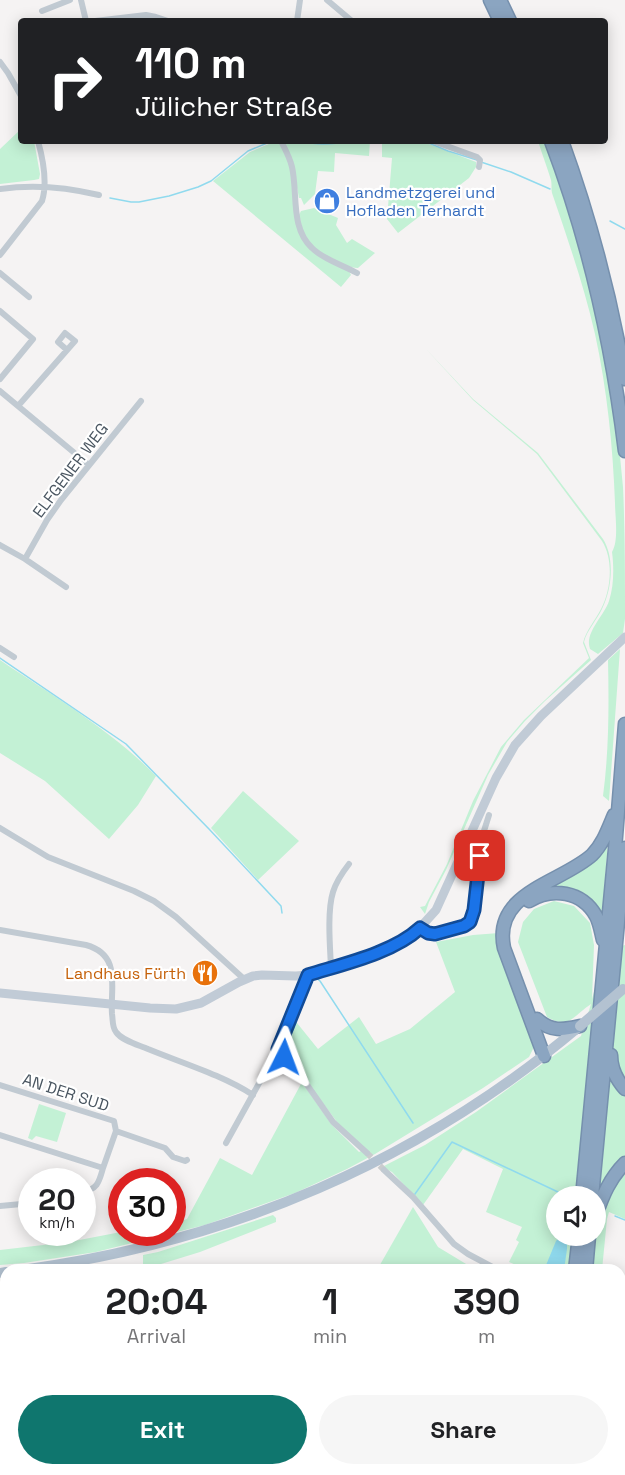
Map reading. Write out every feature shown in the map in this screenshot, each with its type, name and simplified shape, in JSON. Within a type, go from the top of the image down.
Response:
[{"type":"highway","points":[[490,0],[499,18]]},
{"type":"highway","points":[[500,0],[509,18]]},
{"type":"highway","points":[[552,144],[578,220],[598,295],[615,377],[625,451]]},
{"type":"highway","points":[[563,144],[595,243],[625,379]]},
{"type":"highway","points":[[583,1186],[625,724]]},
{"type":"highway","points":[[547,1053],[504,948],[503,936],[506,921],[514,906],[526,894],[574,868],[593,854],[604,839],[618,802]]},
{"type":"highway","points":[[593,1186],[625,849]]},
{"type":"highway","points":[[547,1053],[512,952],[510,943],[516,914],[533,898],[550,892],[578,898],[597,918],[606,951]]},
{"type":"highway","points":[[610,1009],[613,1027],[611,1062],[615,1076],[625,1089]]},
{"type":"highway","points":[[537,1019],[543,1025],[556,1030],[580,1026]]},
{"type":"highway","points":[[606,1189],[625,1163]]},
{"type":"highway","points":[[576,1264],[578,1246]]},
{"type":"highway","points":[[587,1264],[588,1246]]},
{"type":"main road","points":[[59,1264],[156,1245],[225,1225],[300,1197],[359,1170],[421,1137],[486,1097],[547,1053],[624,987]]},
{"type":"street","points":[[42,11],[70,0]]},
{"type":"street","points":[[81,0],[86,18]]},
{"type":"street","points":[[297,18],[300,0]]},
{"type":"street","points":[[327,0],[348,18]]},
{"type":"street","points":[[120,18],[146,15],[159,18]]},
{"type":"street","points":[[0,62],[18,91]]},
{"type":"street","points":[[0,255],[41,204],[45,187],[39,144]]},
{"type":"street","points":[[282,144],[292,168],[298,223],[304,238],[321,255],[357,273]]},
{"type":"street","points":[[442,144],[475,155],[480,158],[480,163]]},
{"type":"street","points":[[0,189],[45,187],[72,189],[99,195]]},
{"type":"street","points":[[0,273],[29,297]]},
{"type":"street","points":[[0,312],[33,339],[0,379]]},
{"type":"street","points":[[18,406],[67,350]]},
{"type":"street","points":[[0,391],[89,465]]},
{"type":"street","name":"ELFGENER WEG","points":[[25,559],[55,508],[141,401]]},
{"type":"street","points":[[0,545],[66,587]]},
{"type":"street","points":[[0,993],[162,1009],[183,1008],[207,1000],[244,979],[258,975],[308,975],[389,948],[406,939],[433,915],[440,903],[493,784],[512,749],[541,716],[625,637]]},
{"type":"street","points":[[0,648],[14,657]]},
{"type":"street","points":[[421,927],[428,933],[435,934],[464,926],[471,920],[483,834],[489,815]]},
{"type":"street","points":[[0,828],[48,858],[127,888],[154,901],[176,917],[244,979]]},
{"type":"street","points":[[331,967],[331,897],[338,880],[350,864]]},
{"type":"street","points":[[0,930],[80,943],[98,950],[107,958],[112,971],[111,1004],[114,1027],[120,1036],[232,1083],[253,1095]]},
{"type":"street","points":[[225,1143],[278,1049],[308,975]]},
{"type":"street","points":[[278,1049],[330,1119],[367,1154]]},
{"type":"street","name":"AN DER SUD","points":[[0,1085],[114,1121],[116,1131]]},
{"type":"street","points":[[96,1186],[100,1180],[116,1131],[165,1148],[173,1157],[187,1160]]},
{"type":"street","points":[[0,1135],[103,1168]]},
{"type":"street","points":[[384,1170],[413,1197],[454,1244],[487,1264]]},
{"type":"street","points":[[0,1206],[18,1204]]},
{"type":"green space","points":[[18,132],[18,144],[35,144],[39,179],[0,184],[0,149]]},
{"type":"green space","points":[[269,144],[280,144],[291,168],[296,217],[306,244],[349,271],[351,275],[341,287],[213,181],[250,152]]},
{"type":"green space","points":[[285,144],[370,144],[369,156],[335,153],[334,172],[318,171],[315,194],[304,205],[299,198],[292,161]]},
{"type":"green space","points":[[382,144],[429,144],[476,162],[476,167],[469,178],[398,233],[387,219],[392,158],[382,157]]},
{"type":"green space","points":[[539,144],[545,144],[559,183],[596,311],[612,399],[623,487],[625,619],[623,633],[598,654],[590,649],[589,643],[592,631],[607,607],[611,595],[612,552],[616,535],[609,418],[591,316],[552,193],[551,180]]},
{"type":"green space","points":[[314,208],[338,218],[336,225],[347,243],[352,239],[375,253],[358,268],[337,262],[315,248],[305,235],[299,215],[301,211]]},
{"type":"green space","points":[[426,349],[473,399],[538,453],[603,539],[609,555],[611,574],[605,601],[584,642],[591,660],[545,701],[507,742],[488,775],[425,914],[420,907],[425,906],[447,864],[473,801],[501,747],[524,720],[589,658],[583,643],[586,634],[604,601],[610,575],[608,557],[602,541],[537,454],[473,400]]},
{"type":"green space","points":[[620,649],[609,801],[603,796],[608,728],[608,660]]},
{"type":"green space","points":[[0,660],[101,729],[139,759],[156,776],[138,805],[109,839],[45,781],[0,753]]},
{"type":"green space","points":[[243,791],[299,841],[258,880],[211,828]]},
{"type":"green space","points":[[608,842],[602,918],[549,888],[578,873],[597,859]]},
{"type":"green space","points":[[554,901],[574,906],[590,923],[594,945],[592,999],[605,951],[625,945],[625,1219],[609,1212],[606,1229],[606,1186],[546,1186],[546,1246],[604,1246],[603,1264],[514,1264],[509,1262],[519,1242],[516,1240],[522,1227],[486,1212],[503,1169],[463,1149],[423,1205],[392,1172],[382,1167],[425,1145],[476,1112],[581,1036],[591,1004],[566,1022],[554,1021],[547,1017],[518,942],[523,922],[534,909]]},
{"type":"green space","points":[[499,933],[534,1042],[529,1057],[483,1088],[347,1169],[295,1193],[186,1230],[186,1219],[220,1158],[252,1175],[302,1082],[331,1124],[359,1152],[365,1149],[340,1126],[281,1047],[293,1018],[318,1049],[359,1017],[376,1044],[410,1029],[455,992],[436,942]]},
{"type":"green space","points":[[39,1104],[66,1113],[57,1142],[36,1136],[32,1140],[28,1138]]},
{"type":"green space","points":[[413,1207],[438,1247],[466,1264],[380,1264]]},
{"type":"green space","points":[[273,1215],[276,1218],[276,1222],[200,1252],[161,1264],[143,1264],[143,1255],[177,1246],[186,1246],[186,1243]]},
{"type":"green space","points":[[108,1234],[108,1246],[120,1246],[96,1252],[12,1264],[0,1264],[0,1250],[34,1246],[96,1246],[96,1237]]},
{"type":"water","points":[[554,1246],[567,1246],[565,1264],[546,1264]]},
{"type":"waterway","points":[[110,198],[139,202],[198,187],[211,181],[248,151],[265,144]]},
{"type":"waterway","points":[[315,144],[326,144]]},
{"type":"waterway","points":[[431,144],[477,160]]},
{"type":"waterway","points":[[481,162],[550,189]]},
{"type":"waterway","points":[[610,221],[625,229]]},
{"type":"waterway","points":[[0,658],[126,744],[281,906],[282,913]]},
{"type":"waterway","points":[[315,977],[320,981],[413,1123]]},
{"type":"waterway","points":[[415,1194],[452,1142],[546,1186]]},
{"type":"waterway","points":[[615,1216],[625,1220]]},
{"type":"tunnel","points":[[367,1153],[384,1170]]},
{"type":"place","name":"Landmetzgerei und Hofladen Terhardt","points":[[327,201]]},
{"type":"place","name":"Landhaus Fürth","points":[[205,973]]},
{"type":"route","points":[[284,1057],[278,1049],[308,975],[389,948],[420,928],[435,934],[466,925],[473,916],[480,856]]}]
